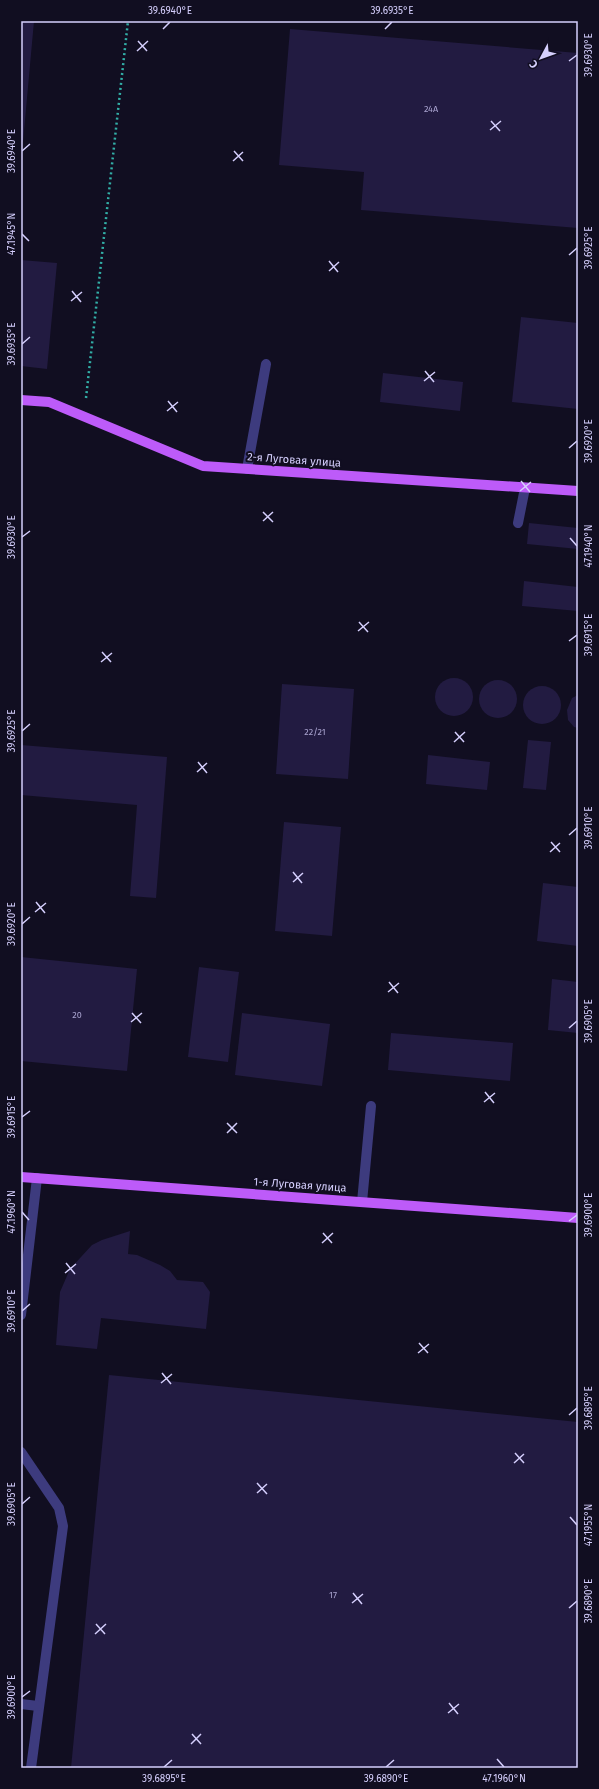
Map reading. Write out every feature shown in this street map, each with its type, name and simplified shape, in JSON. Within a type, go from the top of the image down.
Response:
[{"type":"main road","name":"2-я Луговая улица","points":[[21,400],[49,402],[202,466],[578,491]]},
{"type":"main road","name":"1-я Луговая улица","points":[[21,1177],[578,1218]]},
{"type":"lane","points":[[247,469],[266,364]]},
{"type":"lane","points":[[518,523],[525,488]]},
{"type":"lane","points":[[362,1202],[371,1106]]},
{"type":"lane","points":[[21,1316],[37,1178]]},
{"type":"lane","points":[[21,1452],[59,1508],[63,1526],[31,1768]]},
{"type":"lane","points":[[21,1704],[38,1706]]},
{"type":"path","points":[[84,417],[128,21]]},
{"type":"building","points":[[21,21],[34,21],[23,142],[21,142]]},
{"type":"building","points":[[290,29],[578,53],[578,228],[361,210],[364,172],[279,165]]},
{"type":"building","points":[[21,260],[57,263],[47,369],[21,366]]},
{"type":"building","points":[[521,317],[578,323],[578,409],[512,402]]},
{"type":"building","points":[[383,373],[463,382],[460,411],[380,402]]},
{"type":"building","points":[[529,523],[578,528],[578,549],[527,544]]},
{"type":"building","points":[[524,581],[578,587],[578,611],[522,606]]},
{"type":"building","points":[[450,678],[458,678],[470,687],[473,697],[470,707],[464,713],[458,716],[450,716],[438,707],[435,701],[435,693],[444,681]]},
{"type":"building","points":[[498,680],[508,683],[514,689],[517,699],[514,709],[508,715],[498,718],[488,715],[482,709],[479,699],[482,689],[488,683]]},
{"type":"building","points":[[282,684],[354,689],[348,779],[276,774]]},
{"type":"building","points":[[542,686],[552,689],[558,695],[561,705],[558,715],[552,721],[542,724],[532,721],[526,715],[523,705],[526,695],[532,689]]},
{"type":"building","points":[[578,695],[578,728],[574,727],[568,720],[567,710],[572,698]]},
{"type":"building","points":[[528,740],[551,742],[546,790],[523,788]]},
{"type":"building","points":[[21,745],[167,757],[156,898],[130,896],[137,805],[21,795]]},
{"type":"building","points":[[428,755],[490,762],[487,790],[426,784]]},
{"type":"building","points":[[284,822],[341,827],[332,936],[275,931]]},
{"type":"building","points":[[543,883],[578,887],[578,946],[537,941]]},
{"type":"building","points":[[21,957],[137,969],[127,1071],[21,1061]]},
{"type":"building","points":[[199,967],[239,972],[228,1062],[188,1057]]},
{"type":"building","points":[[552,979],[578,982],[578,1033],[548,1030]]},
{"type":"building","points":[[242,1013],[330,1024],[322,1086],[235,1075]]},
{"type":"building","points":[[391,1033],[513,1043],[510,1081],[388,1070]]},
{"type":"building","points":[[130,1231],[128,1254],[137,1255],[160,1265],[170,1271],[177,1280],[203,1282],[210,1292],[206,1329],[101,1318],[97,1349],[56,1345],[60,1292],[70,1269],[92,1245],[102,1240]]},
{"type":"building","points":[[109,1375],[578,1422],[578,1768],[71,1768]]}]
